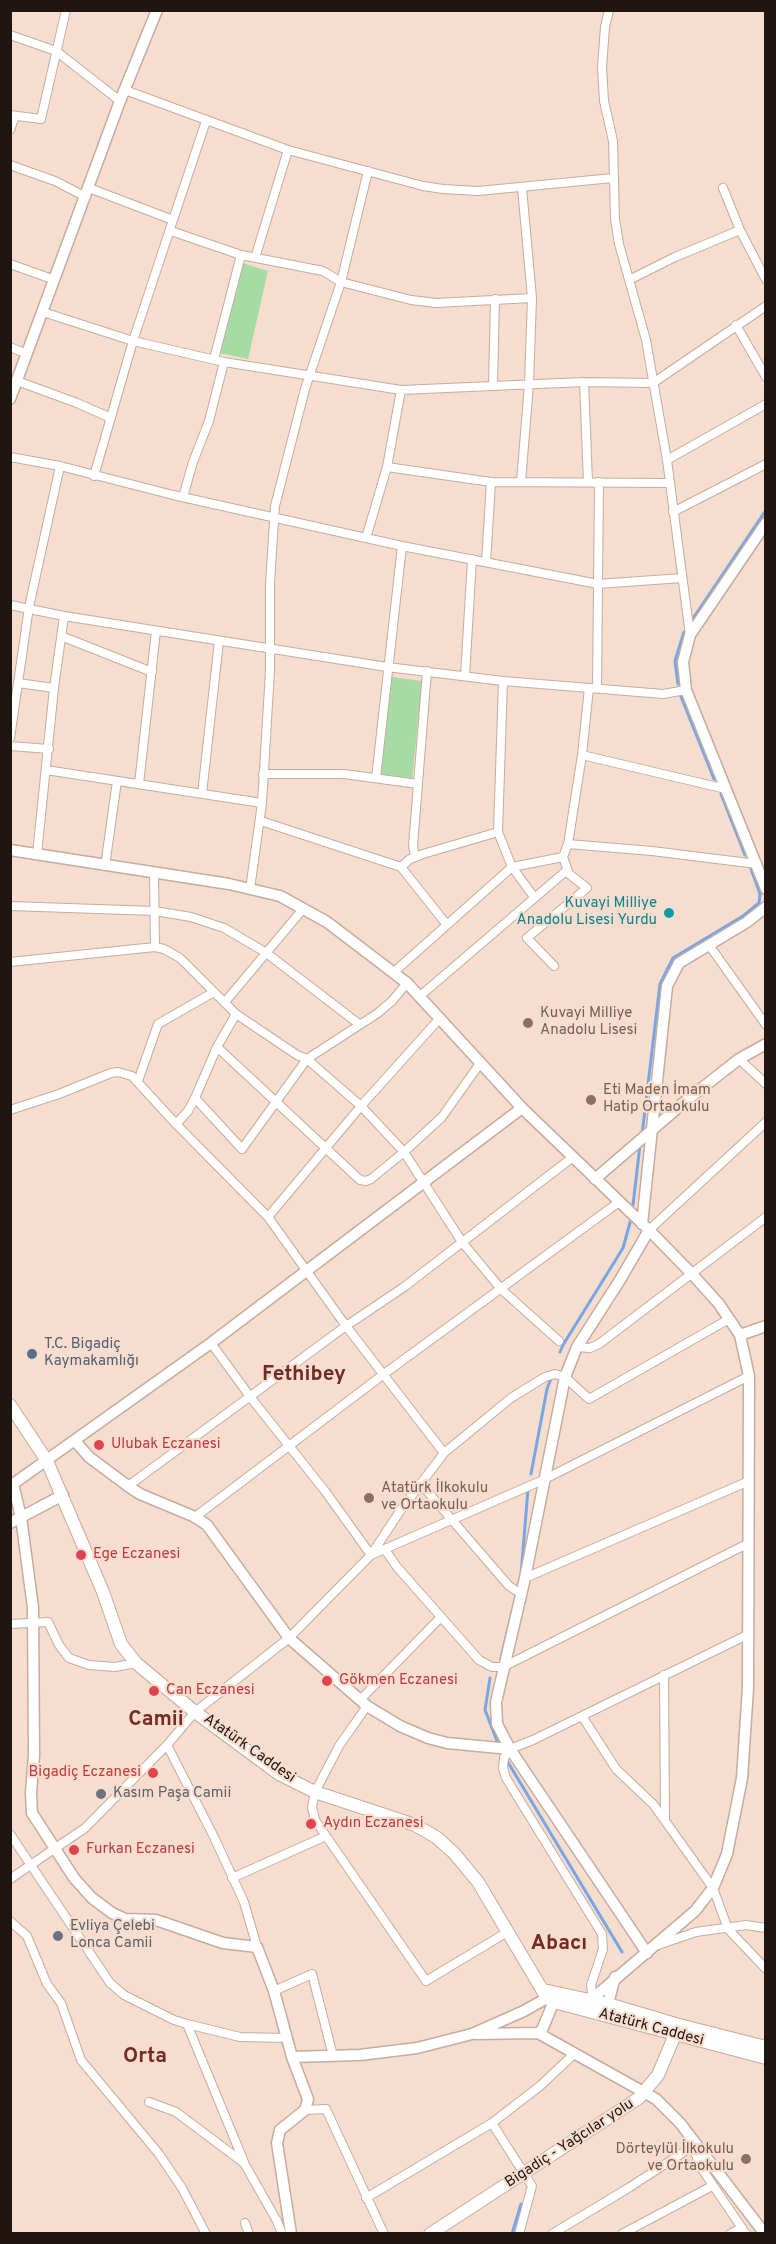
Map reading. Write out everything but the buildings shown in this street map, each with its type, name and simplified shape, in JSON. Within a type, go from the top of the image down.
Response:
[{"type":"main road","name":"Atatürk Caddesi","points":[[10,1404],[47,1461],[103,1592],[121,1644],[136,1664],[195,1712],[279,1774],[315,1792],[415,1825],[436,1837],[454,1853],[478,1882],[550,1995],[591,2007],[604,2017],[765,2047]]},
{"type":"main road","name":"Atatürk Caddesi","points":[[591,2007],[608,2004],[676,2030],[765,2058]]},
{"type":"main road","name":"Bigadiç - Yağcılar yolu","points":[[430,2234],[632,2104],[658,2075],[676,2030]]},
{"type":"street","points":[[10,130],[13,115],[41,119],[66,10]]},
{"type":"street","points":[[10,399],[88,193],[120,101],[157,10]]},
{"type":"street","points":[[609,10],[605,27],[602,67],[604,101],[613,141],[617,231],[646,340],[667,460],[690,635]]},
{"type":"street","points":[[10,35],[56,51],[120,101]]},
{"type":"street","points":[[125,90],[288,150],[443,189],[478,191],[613,178]]},
{"type":"street","points":[[94,476],[133,341],[206,121]]},
{"type":"street","points":[[255,258],[288,150]]},
{"type":"street","points":[[10,165],[173,220]]},
{"type":"street","points":[[250,889],[261,821],[264,774],[270,670],[268,649],[273,516],[302,400],[341,282],[368,171]]},
{"type":"street","points":[[521,482],[529,384],[532,298],[522,188]]},
{"type":"street","points":[[723,189],[765,280]]},
{"type":"street","points":[[631,279],[683,253],[740,230]]},
{"type":"street","points":[[171,231],[241,255],[323,271],[341,282],[421,302],[532,298]]},
{"type":"street","points":[[214,359],[241,255]]},
{"type":"street","points":[[10,264],[55,280]]},
{"type":"street","points":[[493,385],[495,299]]},
{"type":"street","points":[[43,312],[133,341],[224,362],[401,390],[584,382],[653,383],[765,306]]},
{"type":"street","points":[[736,325],[765,377]]},
{"type":"street","points":[[10,347],[27,354]]},
{"type":"street","points":[[183,497],[193,462],[209,421],[224,362]]},
{"type":"street","points":[[17,381],[111,418]]},
{"type":"street","points":[[584,382],[588,482]]},
{"type":"street","points":[[366,538],[387,467],[401,390]]},
{"type":"street","points":[[667,460],[765,404]]},
{"type":"street","points":[[10,457],[60,466],[183,497],[402,546],[598,584],[682,578]]},
{"type":"street","points":[[674,512],[765,464]]},
{"type":"street","points":[[10,738],[29,607],[60,466]]},
{"type":"street","points":[[387,467],[491,482],[669,483]]},
{"type":"street","points":[[486,562],[491,482]]},
{"type":"street","points":[[554,966],[527,938],[587,888],[566,871],[563,857],[568,844],[593,688],[598,584],[598,482]]},
{"type":"street","points":[[765,523],[690,635],[683,662],[687,690],[765,889]]},
{"type":"street","points":[[376,778],[402,546]]},
{"type":"street","points":[[465,676],[472,560]]},
{"type":"street","points":[[10,605],[29,607],[64,616],[387,667],[503,681],[663,694],[687,690]]},
{"type":"street","points":[[37,854],[54,688],[64,616]]},
{"type":"street","points":[[139,784],[156,631]]},
{"type":"street","points":[[62,636],[152,672]]},
{"type":"street","points":[[202,794],[219,641]]},
{"type":"street","points":[[415,856],[413,846],[427,672]]},
{"type":"street","points":[[503,681],[498,832],[512,867],[534,897]]},
{"type":"street","points":[[18,683],[54,688]]},
{"type":"street","points":[[10,746],[49,749]]},
{"type":"street","points":[[582,755],[726,789]]},
{"type":"street","points":[[46,770],[262,803]]},
{"type":"street","points":[[264,774],[344,774],[418,784]]},
{"type":"street","points":[[105,866],[117,781]]},
{"type":"street","points":[[261,821],[401,867],[447,925]]},
{"type":"street","points":[[401,867],[415,856],[498,832]]},
{"type":"street","points":[[568,844],[652,851],[757,864]]},
{"type":"street","points":[[10,850],[229,884],[280,896],[327,921],[407,982],[522,1108],[646,1227],[692,1275],[719,1304],[740,1335],[749,1376],[748,1688],[742,1778],[727,1854],[713,1888],[695,1911],[615,1977],[599,1993],[591,2007]]},
{"type":"street","points":[[394,972],[512,867],[563,857]]},
{"type":"street","points":[[420,996],[566,871]]},
{"type":"street","points":[[154,873],[155,947]]},
{"type":"street","points":[[10,906],[155,911],[190,917],[224,928],[267,953],[359,1024]]},
{"type":"street","points":[[646,1227],[652,1130],[667,986],[679,963],[747,922],[765,908]]},
{"type":"street","points":[[225,1002],[303,909]]},
{"type":"street","points":[[709,945],[765,1025]]},
{"type":"street","points":[[10,962],[155,947],[180,958],[236,1014],[297,1055],[307,1059],[361,1106],[404,1152],[462,1242],[501,1289],[559,1341]]},
{"type":"street","points":[[195,1098],[242,1149],[307,1059],[392,1001],[407,982]]},
{"type":"street","points":[[138,1081],[158,1024],[214,992]]},
{"type":"street","points":[[176,1124],[188,1112],[217,1047],[236,1014]]},
{"type":"street","points":[[268,1216],[361,1106],[440,1018]]},
{"type":"street","points":[[595,1179],[739,1059],[765,1044]]},
{"type":"street","points":[[217,1047],[360,1180],[366,1181],[404,1152],[442,1117],[481,1062]]},
{"type":"street","points":[[739,1059],[765,1084]]},
{"type":"street","points":[[10,1110],[59,1094],[111,1073],[126,1073],[138,1081],[176,1124],[268,1216],[346,1326],[444,1453]]},
{"type":"street","points":[[257,1947],[224,1943],[156,1920],[125,1918],[112,1913],[92,1898],[74,1878],[33,1813],[34,1623],[12,1484],[75,1442],[211,1343],[522,1108]]},
{"type":"street","points":[[651,1949],[510,1749],[497,1724],[496,1714],[503,1667],[525,1578],[565,1377],[577,1347],[620,1280],[646,1227],[765,1122]]},
{"type":"street","points":[[128,1486],[251,1398],[346,1326],[404,1287],[573,1157]]},
{"type":"street","points":[[195,1517],[384,1374],[619,1202]]},
{"type":"street","points":[[577,1347],[590,1348],[599,1344],[765,1217]]},
{"type":"street","points":[[10,1879],[85,1828],[167,1745],[195,1712],[289,1638],[371,1555],[444,1453],[511,1398],[550,1375],[565,1377],[589,1399],[729,1319]]},
{"type":"street","points":[[740,1335],[765,1326]]},
{"type":"street","points":[[211,1343],[371,1555]]},
{"type":"street","points":[[371,1555],[386,1551],[452,1519],[543,1480],[749,1376]]},
{"type":"street","points":[[75,1442],[89,1457],[140,1494],[195,1517],[211,1530],[289,1638],[364,1703],[400,1726],[428,1738],[447,1743],[510,1749],[749,1634]]},
{"type":"street","points":[[525,1578],[749,1481]]},
{"type":"street","points":[[421,1484],[509,1586],[520,1593]]},
{"type":"street","points":[[16,1520],[63,1495]]},
{"type":"street","points":[[386,1551],[397,1567],[479,1660],[492,1667],[503,1667],[749,1543]]},
{"type":"street","points":[[441,1617],[364,1703],[315,1792],[312,1801],[313,1814],[426,1981],[509,1931]]},
{"type":"street","points":[[10,1624],[48,1622],[59,1645],[69,1658],[89,1665],[115,1667],[136,1664]]},
{"type":"street","points":[[664,1675],[665,1820]]},
{"type":"street","points":[[582,1716],[616,1769],[653,1804],[665,1820],[713,1888],[728,1929],[765,1970]]},
{"type":"street","points":[[167,1745],[214,1837],[249,1916],[257,1947],[274,1991],[292,2057],[308,2099],[305,2110]]},
{"type":"street","points":[[510,1749],[503,1763],[506,1778],[602,1934],[603,1949],[591,1985],[591,2007]]},
{"type":"street","points":[[10,1834],[110,1983],[124,1995],[174,2020],[187,2024],[240,2037],[286,2038]]},
{"type":"street","points":[[231,1878],[326,1836]]},
{"type":"street","points":[[10,1921],[27,1936],[47,1984],[61,2003],[81,2060],[159,2154],[182,2188],[206,2234]]},
{"type":"street","points":[[651,1949],[696,1932],[746,1925],[765,1928]]},
{"type":"street","points":[[274,1991],[312,1974],[333,2056]]},
{"type":"street","points":[[604,2017],[615,1977]]},
{"type":"street","points":[[538,2033],[542,2030],[550,1995]]},
{"type":"street","points":[[292,2057],[360,2055],[417,2048],[472,2034],[550,1995]]},
{"type":"street","points":[[187,2024],[244,2163],[277,2221],[287,2232]]},
{"type":"street","points":[[472,2034],[538,2033],[646,2091],[667,2109],[765,2234]]},
{"type":"street","points":[[366,2198],[492,2123],[540,2086],[574,2054]]},
{"type":"street","points":[[148,2102],[176,2112],[244,2163]]},
{"type":"street","points":[[287,2232],[277,2143],[280,2130],[305,2110],[326,2109],[384,2234]]},
{"type":"street","points":[[492,2123],[532,2186],[519,2234]]},
{"type":"street","points":[[696,2144],[698,2162],[743,2230],[730,2234]]},
{"type":"street","points":[[552,2234],[696,2144]]},
{"type":"street","points":[[622,2234],[712,2186]]},
{"type":"street","points":[[244,2223],[249,2234]]},
{"type":"green space","points":[[243,263],[268,271],[248,359],[219,353]]},
{"type":"green space","points":[[392,677],[422,681],[412,780],[380,775]]},
{"type":"waterway","points":[[694,617],[766,510]]},
{"type":"waterway","points":[[678,684],[675,661],[684,632]]},
{"type":"waterway","points":[[680,694],[714,779]]},
{"type":"waterway","points":[[721,794],[745,855]]},
{"type":"waterway","points":[[642,1135],[660,984],[673,958],[743,916],[759,903],[760,894],[750,866]]},
{"type":"waterway","points":[[633,1205],[640,1145]]},
{"type":"waterway","points":[[560,1352],[623,1248],[631,1219]]},
{"type":"waterway","points":[[531,1474],[547,1389],[552,1376]]},
{"type":"waterway","points":[[521,1575],[528,1489]]},
{"type":"waterway","points":[[501,1658],[512,1612]]},
{"type":"waterway","points":[[490,1678],[485,1710],[497,1741]]},
{"type":"waterway","points":[[506,1759],[622,1952]]},
{"type":"waterway","points":[[512,2234],[521,2204]]},
{"type":"place","name":"Kuvayi Milliye Anadolu Lisesi Yurdu","points":[[669,913]]},
{"type":"place","name":"Kuvayi Milliye Anadolu Lisesi","points":[[528,1023]]},
{"type":"place","name":"Eti Maden İmam Hatip Ortaokulu","points":[[591,1100]]},
{"type":"place","name":"T.C. Bigadiç Kaymakamlığı","points":[[32,1354]]},
{"type":"place","name":"Ulubak Eczanesi","points":[[99,1445]]},
{"type":"place","name":"Atatürk İlkokulu ve Ortaokulu","points":[[369,1498]]},
{"type":"place","name":"Ege Eczanesi","points":[[81,1555]]},
{"type":"place","name":"Gökmen Eczanesi","points":[[327,1681]]},
{"type":"place","name":"Can Eczanesi","points":[[154,1691]]},
{"type":"place","name":"Bigadiç Eczanesi","points":[[153,1773]]},
{"type":"place","name":"Kasım Paşa Camii","points":[[101,1794]]},
{"type":"place","name":"Aydın Eczanesi","points":[[311,1824]]},
{"type":"place","name":"Furkan Eczanesi","points":[[74,1850]]},
{"type":"place","name":"Evliya Çelebi Lonca Camii","points":[[58,1936]]},
{"type":"place","name":"Dörteylül İlkokulu ve Ortaokulu","points":[[746,2159]]},
{"type":"district","name":"Fethibey","points":[[304,1376]]},
{"type":"district","name":"Camii","points":[[156,1721]]},
{"type":"district","name":"Abacı","points":[[559,1945]]},
{"type":"district","name":"Orta","points":[[145,2058]]}]
